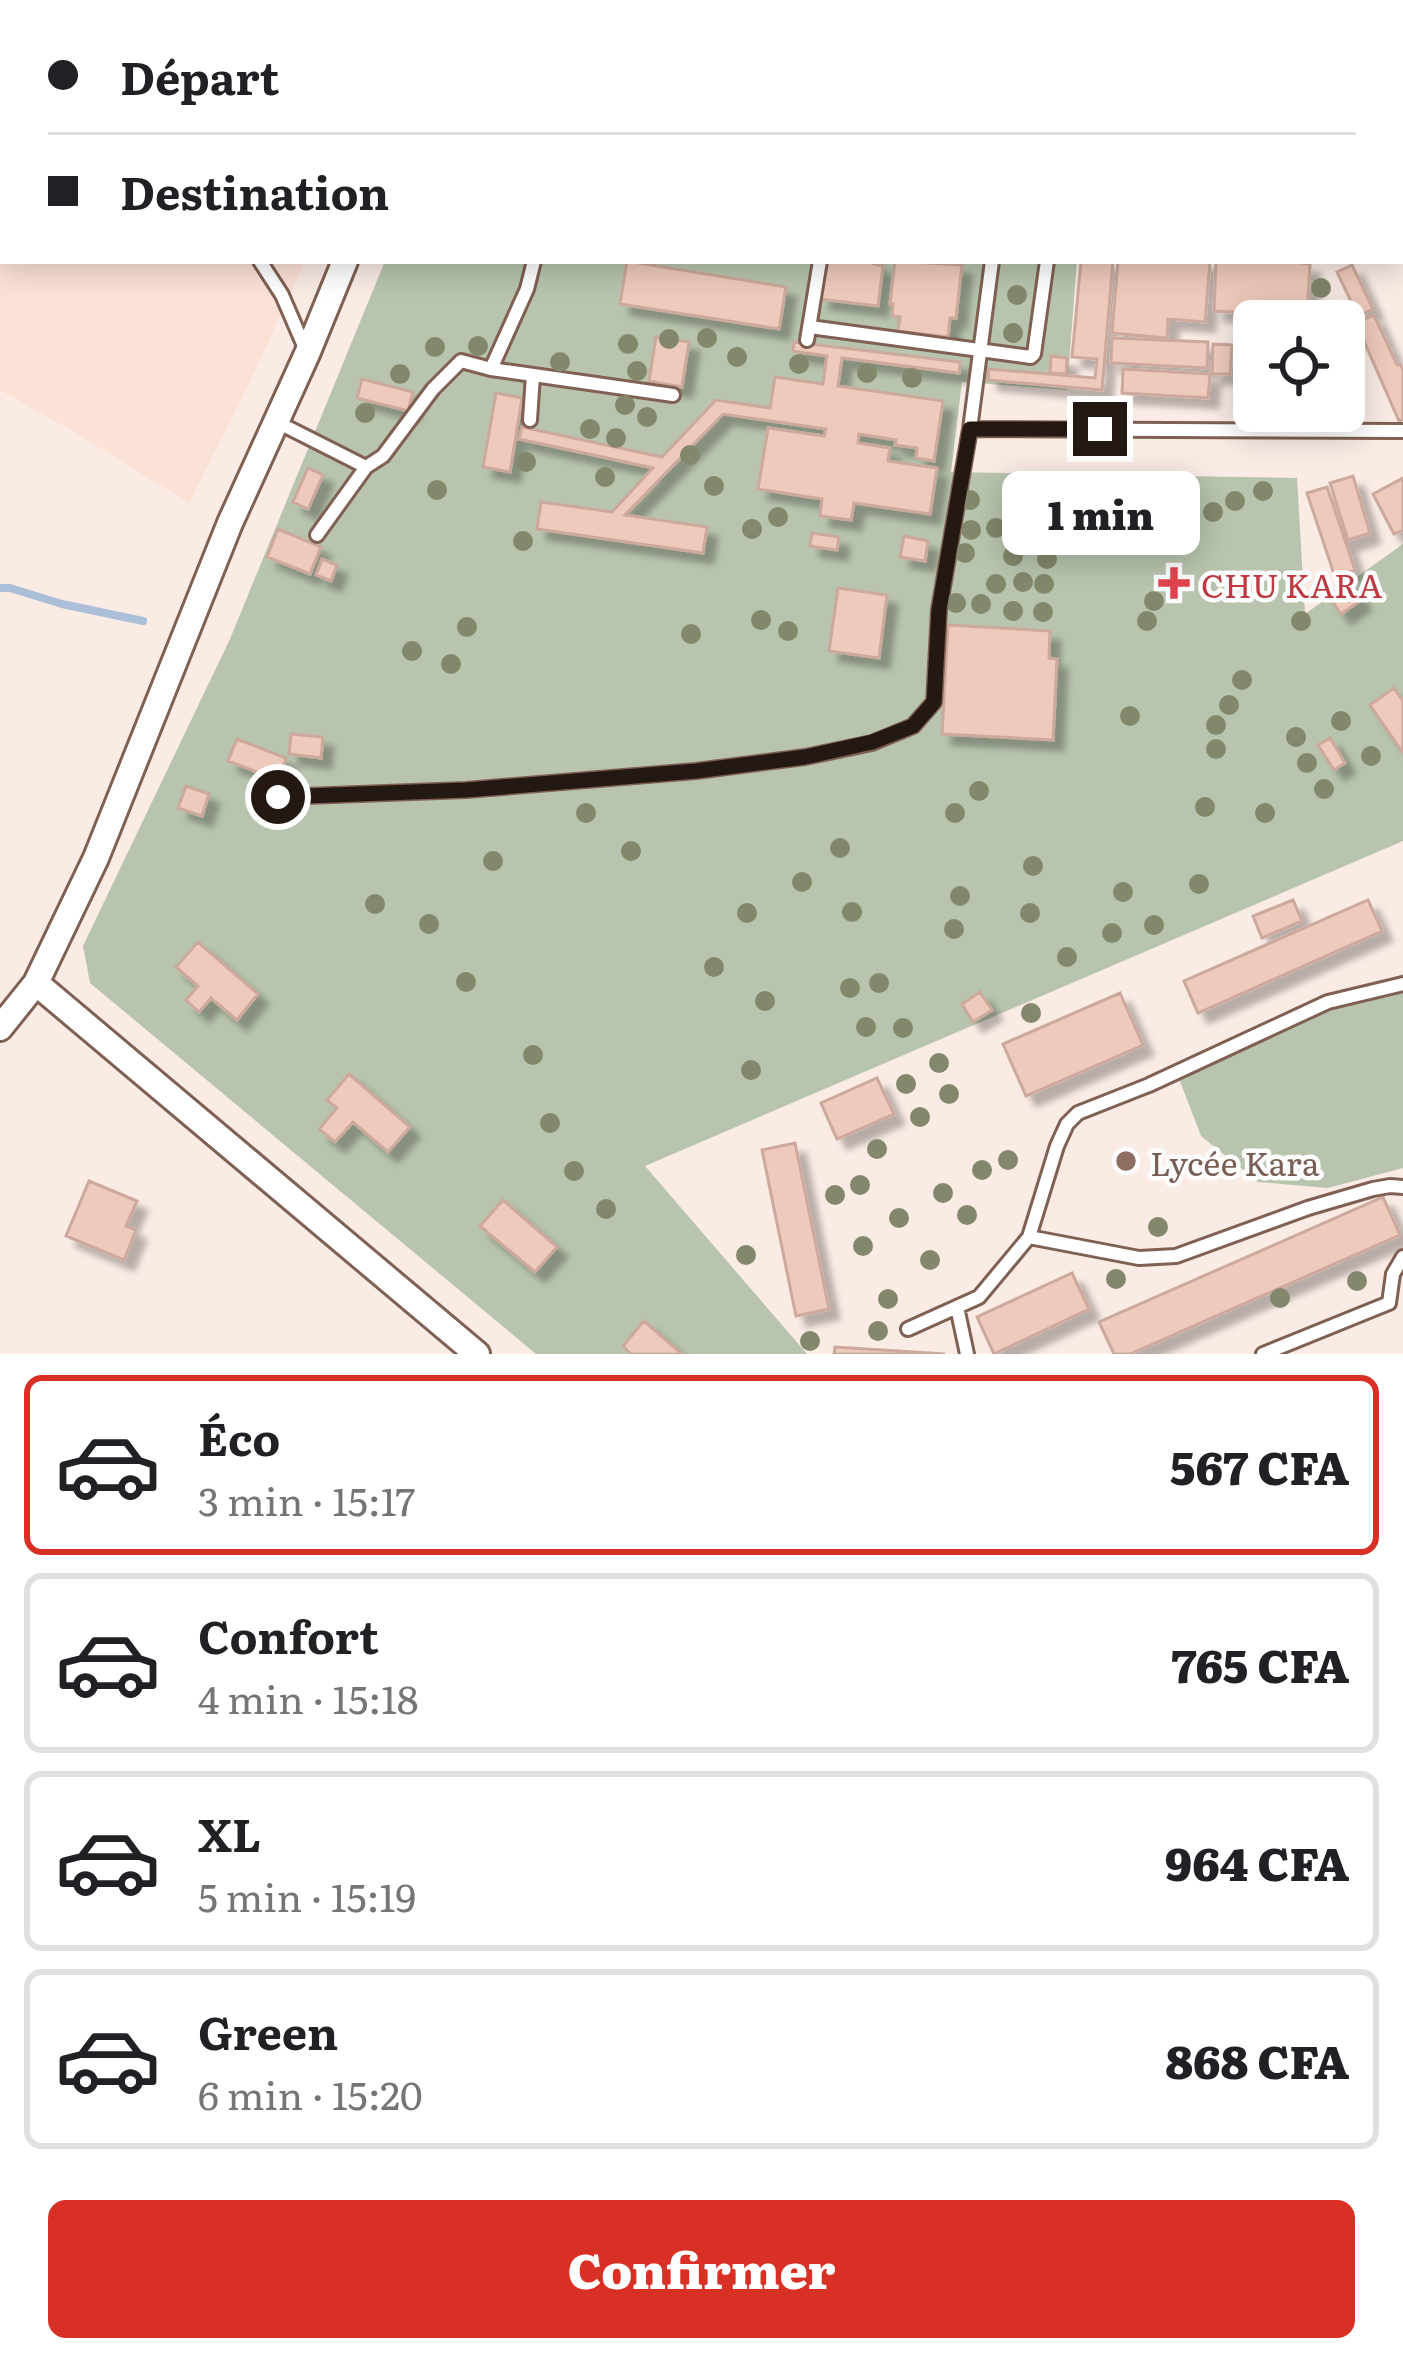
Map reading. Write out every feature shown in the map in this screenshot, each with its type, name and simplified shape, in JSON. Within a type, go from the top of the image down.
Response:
[{"type":"street","points":[[0,1028],[36,983],[96,858],[230,523],[344,264]]},
{"type":"street","points":[[36,983],[478,1354]]},
{"type":"lane","points":[[262,264],[282,295],[308,354]]},
{"type":"lane","points":[[491,369],[533,264]]},
{"type":"lane","points":[[820,264],[808,333],[1027,358],[1034,354],[1046,264]]},
{"type":"lane","points":[[278,797],[466,790],[696,771],[805,757],[872,742],[913,726],[934,702],[939,610],[992,264]]},
{"type":"lane","points":[[317,535],[366,467],[383,456],[433,389],[461,361],[673,395]]},
{"type":"lane","points":[[530,420],[533,375]]},
{"type":"lane","points":[[276,422],[366,467]]},
{"type":"lane","points":[[970,429],[1403,431]]},
{"type":"lane","points":[[908,1329],[979,1298],[1029,1237],[1057,1146],[1078,1113],[1328,1002],[1403,984]]},
{"type":"lane","points":[[1029,1237],[1139,1258],[1176,1256],[1308,1208],[1372,1189],[1403,1187]]},
{"type":"lane","points":[[1263,1354],[1389,1303],[1393,1274],[1403,1257]]},
{"type":"lane","points":[[957,1307],[967,1354]]},
{"type":"shaded area","points":[[0,264],[304,264],[189,503],[0,390]]},
{"type":"green space","points":[[384,264],[1077,264],[1067,390],[962,382],[951,472],[1297,478],[1305,614],[1403,544],[1403,841],[645,1166],[807,1354],[536,1354],[90,983],[83,946],[230,639]]},
{"type":"green space","points":[[1403,974],[1403,1168],[1328,1188],[1258,1182],[1201,1136],[1175,1068]]},
{"type":"building","points":[[627,264],[786,287],[779,329],[620,304]]},
{"type":"building","points":[[825,264],[883,266],[878,306],[820,299]]},
{"type":"building","points":[[895,264],[962,265],[956,318],[950,318],[948,337],[898,331],[900,317],[892,316]]},
{"type":"building","points":[[1081,264],[1113,264],[1102,390],[988,380],[989,369],[1095,378],[1097,359],[1072,357]]},
{"type":"building","points":[[1118,264],[1210,264],[1205,322],[1168,319],[1167,338],[1112,333]]},
{"type":"building","points":[[1216,264],[1310,264],[1308,300],[1233,300],[1233,312],[1214,311]]},
{"type":"building","points":[[1352,265],[1373,309],[1365,313],[1365,300],[1350,300],[1337,272]]},
{"type":"building","points":[[1374,315],[1403,370],[1403,419],[1399,421],[1365,344],[1365,319]]},
{"type":"building","points":[[656,337],[689,342],[682,387],[649,381]]},
{"type":"building","points":[[1112,338],[1208,342],[1207,368],[1111,363]]},
{"type":"building","points":[[794,342],[960,362],[959,373],[842,358],[838,386],[943,401],[934,461],[916,458],[917,448],[895,445],[896,440],[859,434],[858,443],[890,448],[888,461],[937,468],[930,514],[854,503],[851,520],[820,516],[822,499],[758,489],[768,428],[824,436],[826,429],[723,414],[625,515],[707,527],[703,553],[537,529],[541,502],[612,512],[653,468],[519,439],[522,427],[662,457],[716,400],[770,408],[775,377],[823,384],[827,356],[793,351]]},
{"type":"building","points":[[1213,344],[1232,345],[1230,374],[1212,374]]},
{"type":"building","points":[[1051,356],[1067,358],[1066,374],[1050,373]]},
{"type":"building","points":[[1123,369],[1210,374],[1208,398],[1122,393]]},
{"type":"building","points":[[362,379],[413,392],[408,411],[357,398]]},
{"type":"building","points":[[496,393],[522,398],[510,472],[483,467]]},
{"type":"building","points":[[308,468],[323,475],[308,509],[293,502]]},
{"type":"building","points":[[1353,476],[1370,533],[1348,540],[1330,483]]},
{"type":"building","points":[[1403,478],[1403,530],[1394,534],[1373,494]]},
{"type":"building","points":[[1327,487],[1355,570],[1335,577],[1307,493]]},
{"type":"building","points":[[278,529],[321,547],[310,574],[267,557]]},
{"type":"building","points":[[812,533],[839,537],[837,550],[810,546]]},
{"type":"building","points":[[904,536],[928,541],[925,561],[900,557]]},
{"type":"building","points":[[322,559],[337,565],[331,581],[316,575]]},
{"type":"building","points":[[1349,582],[1361,600],[1341,614],[1328,595]]},
{"type":"building","points":[[838,588],[887,595],[879,658],[829,651]]},
{"type":"building","points":[[948,625],[1050,631],[1049,658],[1057,659],[1053,740],[942,734]]},
{"type":"building","points":[[1394,688],[1403,701],[1403,753],[1370,705]]},
{"type":"building","points":[[291,734],[323,737],[321,758],[289,754]]},
{"type":"building","points":[[1330,738],[1345,763],[1334,770],[1318,745]]},
{"type":"building","points":[[237,739],[286,758],[278,780],[228,761]]},
{"type":"building","points":[[186,786],[209,794],[202,816],[178,808]]},
{"type":"building","points":[[1293,900],[1302,921],[1262,938],[1253,916]]},
{"type":"building","points":[[1368,900],[1382,931],[1198,1013],[1184,981]]},
{"type":"building","points":[[198,942],[258,994],[237,1020],[211,998],[199,1012],[186,1000],[198,986],[176,967]]},
{"type":"building","points":[[980,992],[992,1010],[973,1022],[962,1004]]},
{"type":"building","points":[[1120,993],[1143,1045],[1026,1096],[1003,1044]]},
{"type":"building","points":[[349,1074],[410,1127],[388,1152],[353,1122],[335,1142],[319,1129],[337,1108],[327,1100]]},
{"type":"building","points":[[877,1078],[894,1114],[837,1139],[821,1103]]},
{"type":"building","points":[[795,1143],[829,1309],[796,1316],[762,1150]]},
{"type":"building","points":[[89,1181],[137,1201],[126,1226],[136,1230],[124,1260],[66,1236]]},
{"type":"building","points":[[1383,1197],[1400,1235],[1130,1354],[1114,1354],[1099,1322]]},
{"type":"building","points":[[503,1200],[557,1247],[535,1272],[480,1226]]},
{"type":"building","points":[[1072,1273],[1089,1309],[994,1354],[977,1317]]},
{"type":"building","points":[[644,1321],[682,1354],[631,1354],[623,1346]]},
{"type":"building","points":[[835,1347],[945,1354],[834,1354]]},
{"type":"waterway","points":[[0,588],[143,621]]},
{"type":"place","name":"CHU KARA","points":[[1174,583]]},
{"type":"place","name":"Lycée Kara","points":[[1126,1161]]},
{"type":"route","points":[[278,797],[466,790],[696,771],[805,757],[872,742],[913,726],[934,702],[939,610],[970,429],[1100,429]]}]
